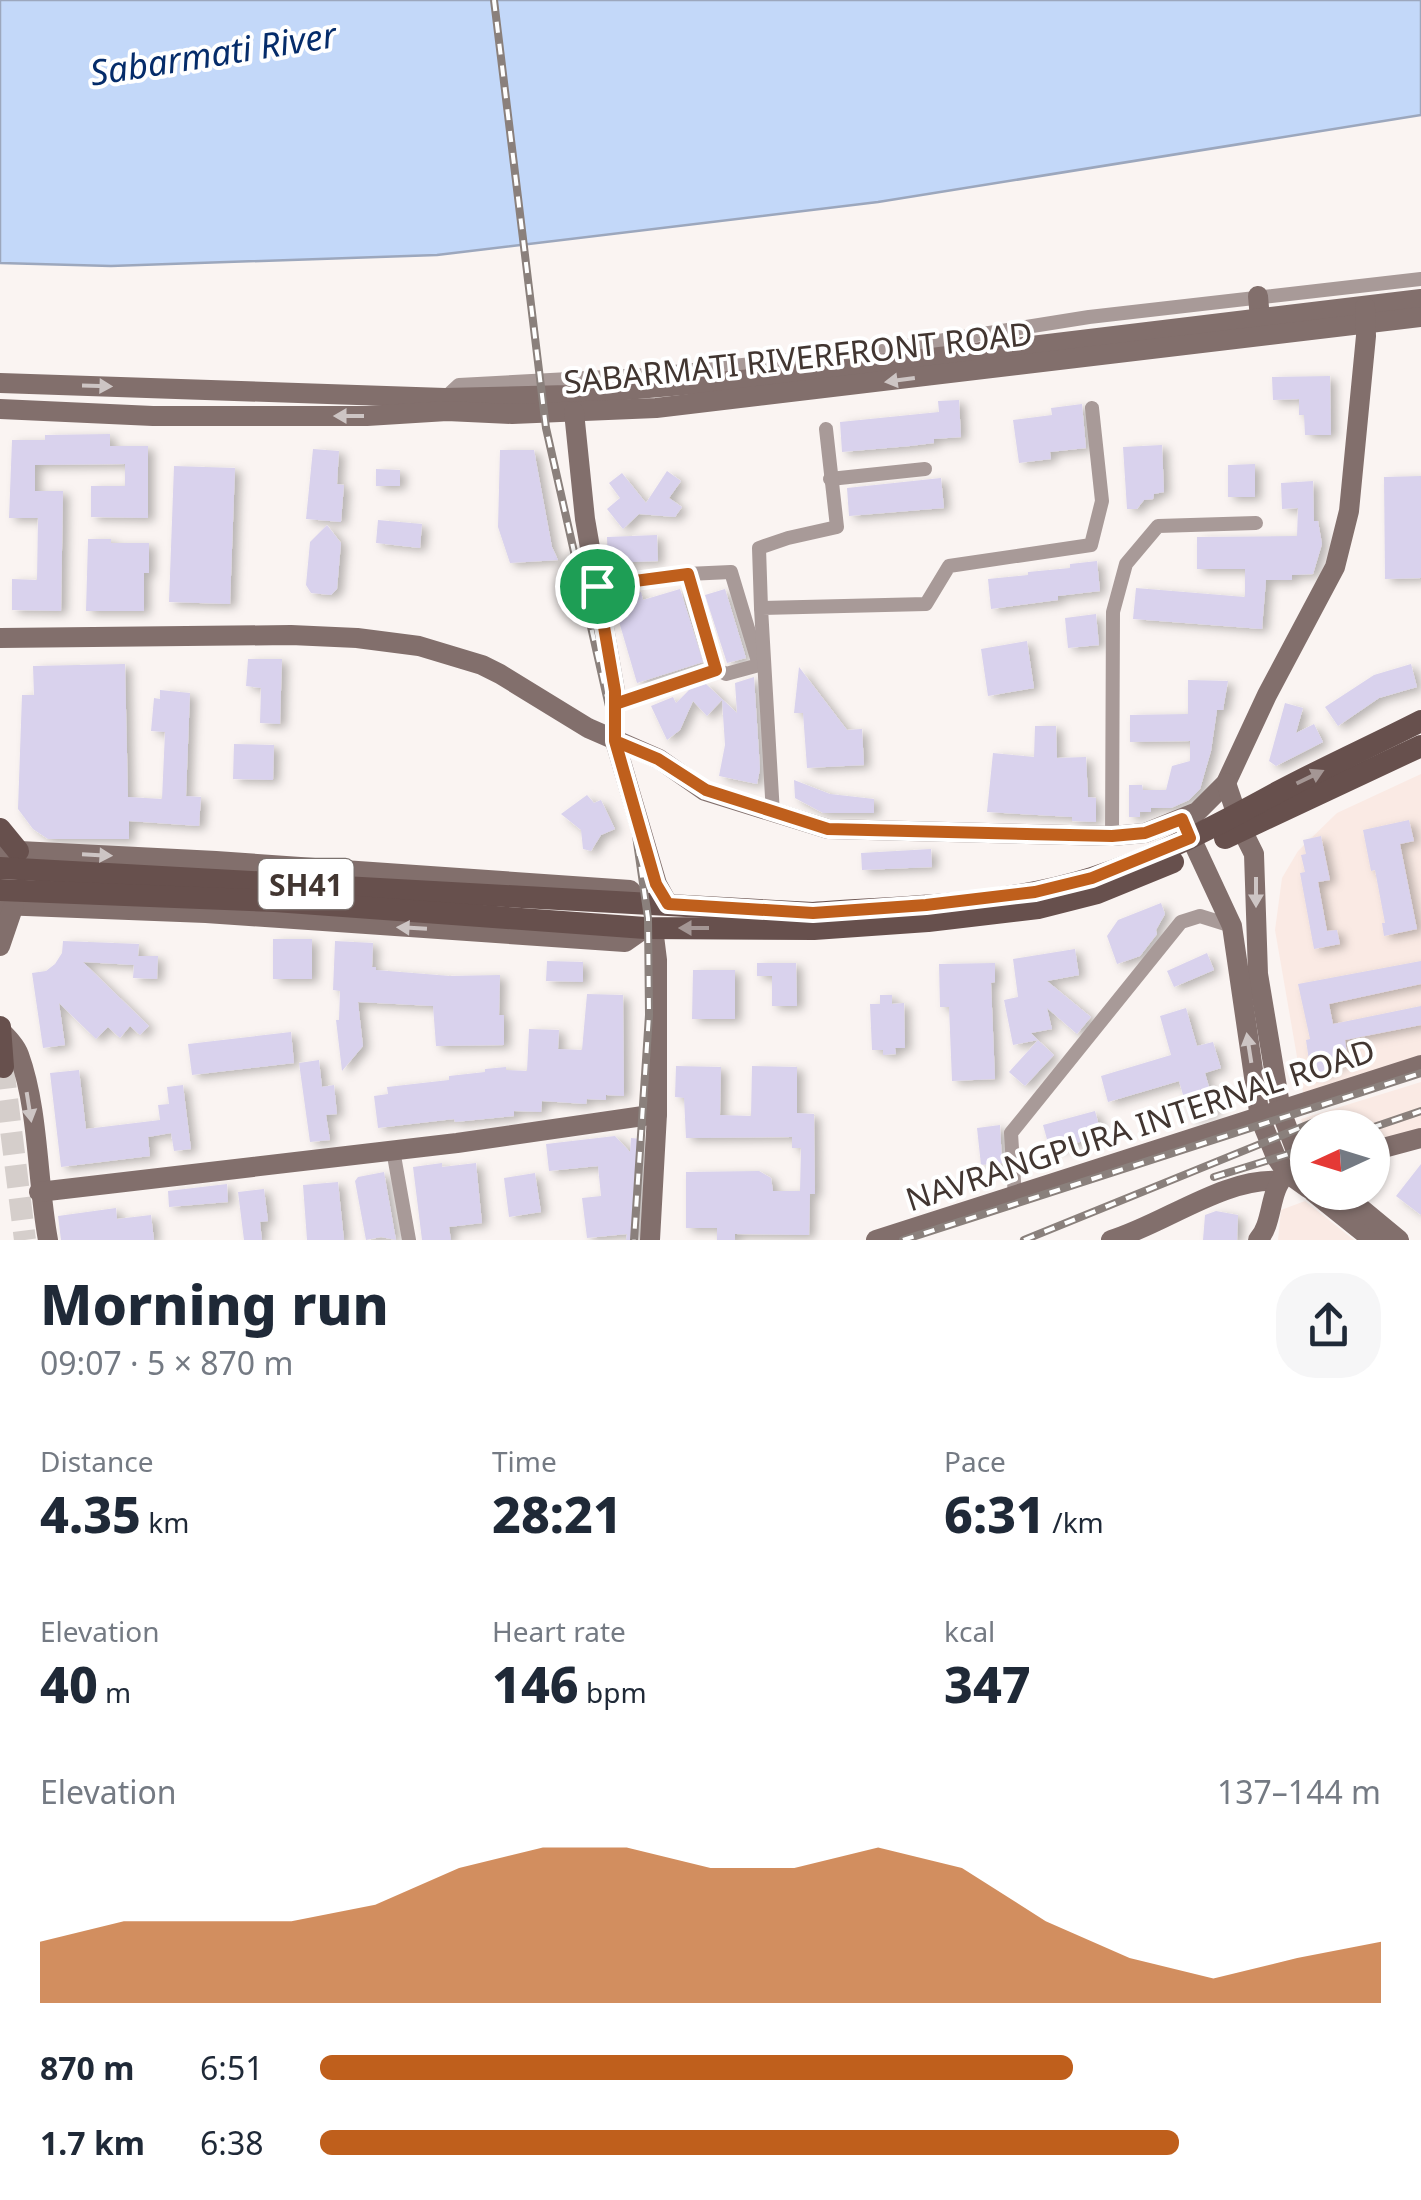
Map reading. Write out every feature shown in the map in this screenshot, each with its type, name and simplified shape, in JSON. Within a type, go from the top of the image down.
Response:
[{"type":"main road","points":[[1258,296],[1260,318]]},
{"type":"main road","name":"SABARMATI RIVERFRONT ROAD","points":[[0,409],[192,416],[656,408],[760,398],[1366,315],[1421,300]]},
{"type":"main road","points":[[5,900],[274,900],[611,914],[647,920],[814,929],[1038,908],[1097,894],[1190,836],[1198,812],[1226,783],[1267,695],[1335,568],[1349,510],[1366,315]]},
{"type":"main road","name":"SABARMATI RIVERFRONT ROAD","points":[[0,383],[445,398],[568,395],[728,382],[1260,318],[1421,317]]},
{"type":"main road","points":[[574,412],[585,519],[615,704],[615,741],[656,884],[668,904]]},
{"type":"main road","points":[[0,638],[291,635],[419,646],[482,665],[615,741],[658,759],[706,790],[828,829],[1190,836]]},
{"type":"main road","points":[[1239,823],[1279,792],[1421,721]]},
{"type":"main road","points":[[5,900],[626,942],[668,904],[813,913],[1035,892],[1092,878],[1190,836],[1239,823],[1421,746]]},
{"type":"main road","points":[[1226,783],[1254,854],[1258,974],[1280,1111],[1290,1136]]},
{"type":"main road","points":[[0,829],[9,851],[630,890],[647,920],[656,960],[657,1114],[650,1240]]},
{"type":"main road","points":[[1190,836],[1232,926],[1260,1118],[1276,1157],[1290,1167]]},
{"type":"main road","name":"SH41","points":[[0,868],[611,914]]},
{"type":"main road","points":[[0,946],[5,900]]},
{"type":"main road","points":[[0,1029],[4,1067]]},
{"type":"main road","points":[[0,1029],[18,1051],[30,1107],[48,1240]]},
{"type":"main road","name":"NAVRANGPURA INTERNAL ROAD","points":[[876,1240],[1421,1065]]},
{"type":"main road","points":[[39,1192],[657,1114]]},
{"type":"main road","points":[[1390,1147],[1421,1138]]},
{"type":"main road","points":[[1120,1239],[1237,1186],[1290,1172]]},
{"type":"main road","points":[[1264,1237],[1290,1182]]},
{"type":"main road","points":[[1340,1210],[1373,1240]]},
{"type":"main road","points":[[1349,1210],[1399,1240]]},
{"type":"street","points":[[445,398],[459,385],[644,376],[869,352],[1089,317],[1421,279]]},
{"type":"street","points":[[761,608],[926,604],[949,566],[1091,545],[1102,501],[1092,408]]},
{"type":"street","points":[[773,814],[759,548],[837,527],[826,429]]},
{"type":"street","points":[[830,479],[924,469]]},
{"type":"street","points":[[1112,836],[1113,612],[1126,564],[1158,526],[1256,523]]},
{"type":"street","points":[[597,586],[730,572],[759,665],[726,674],[716,670],[615,704]]},
{"type":"street","points":[[688,574],[716,670]]},
{"type":"street","points":[[1015,1198],[1011,1133],[1181,922],[1200,916],[1232,926]]},
{"type":"street","points":[[392,1150],[408,1240]]},
{"type":"shaded area","points":[[1421,774],[1421,1066],[1305,1103],[1275,930],[1282,878],[1298,851],[1337,813]]},
{"type":"shaded area","points":[[1421,1082],[1421,1132],[1390,1141],[1390,1110],[1330,1110]]},
{"type":"shaded area","points":[[1290,1207],[1290,1210],[1316,1210],[1354,1240],[1278,1240],[1281,1210]]},
{"type":"water","name":"Sabarmati River","points":[[0,0],[1421,0],[1421,115],[878,202],[437,255],[111,266],[0,263]]},
{"type":"building","points":[[1330,376],[1331,435],[1305,435],[1299,399],[1273,400],[1272,377]]},
{"type":"building","points":[[959,400],[961,437],[842,452],[840,422],[939,412],[938,401]]},
{"type":"building","points":[[1082,404],[1086,448],[1050,452],[1051,459],[1019,463],[1013,420],[1052,415],[1051,408]]},
{"type":"building","points":[[110,434],[110,446],[148,446],[148,518],[91,517],[91,486],[125,486],[125,464],[35,465],[35,491],[63,491],[61,611],[12,610],[12,579],[37,580],[38,518],[9,518],[12,440]]},
{"type":"building","points":[[1162,445],[1164,492],[1144,500],[1137,509],[1127,509],[1123,447]]},
{"type":"building","points":[[313,449],[339,451],[337,484],[344,485],[341,522],[306,519]]},
{"type":"building","points":[[500,450],[534,450],[552,547],[558,560],[510,563],[498,527]]},
{"type":"building","points":[[1255,464],[1255,497],[1228,497],[1228,465]]},
{"type":"building","points":[[174,466],[235,468],[230,604],[169,602]]},
{"type":"building","points":[[376,469],[400,470],[400,486],[376,486]]},
{"type":"building","points":[[667,471],[681,481],[669,498],[682,507],[675,517],[639,514],[623,529],[607,509],[620,498],[609,483],[622,473],[646,503]]},
{"type":"building","points":[[1421,476],[1421,578],[1385,579],[1384,477]]},
{"type":"building","points":[[941,478],[944,508],[849,516],[847,488]]},
{"type":"building","points":[[1313,481],[1314,521],[1318,521],[1322,544],[1313,574],[1292,575],[1292,580],[1266,580],[1262,629],[1133,619],[1136,588],[1245,597],[1245,569],[1197,569],[1197,537],[1297,536],[1298,508],[1282,509],[1281,483]]},
{"type":"building","points":[[378,520],[422,524],[420,548],[376,543]]},
{"type":"building","points":[[327,525],[341,543],[337,589],[331,595],[311,593],[306,585],[310,542]]},
{"type":"building","points":[[657,535],[658,561],[608,563],[607,537]]},
{"type":"building","points":[[88,539],[149,543],[144,611],[86,611]]},
{"type":"building","points":[[1097,561],[1100,591],[991,609],[988,579]]},
{"type":"building","points":[[680,589],[703,662],[637,683],[613,601],[641,592],[643,600]]},
{"type":"building","points":[[725,589],[746,658],[727,663],[705,595]]},
{"type":"building","points":[[1096,614],[1099,645],[1068,648],[1065,618]]},
{"type":"building","points":[[1027,641],[1034,688],[988,696],[981,649]]},
{"type":"building","points":[[248,659],[282,659],[280,724],[260,723],[261,688],[246,686]]},
{"type":"building","points":[[125,664],[128,797],[162,799],[165,732],[151,731],[154,698],[160,699],[160,690],[190,693],[186,796],[201,797],[199,826],[129,821],[129,839],[48,839],[33,829],[18,809],[22,695],[34,695],[33,666]]},
{"type":"building","points":[[1411,664],[1417,687],[1379,698],[1338,726],[1325,707],[1374,675]]},
{"type":"building","points":[[799,667],[847,730],[862,729],[864,765],[807,768],[803,713],[794,713]]},
{"type":"building","points":[[754,677],[760,769],[757,784],[719,776],[725,745],[722,700],[707,716],[693,701],[680,730],[667,740],[651,706],[673,697],[676,703],[689,690],[706,684],[737,713],[735,683]]},
{"type":"building","points":[[1188,680],[1228,681],[1223,710],[1217,710],[1200,789],[1189,800],[1171,808],[1151,808],[1151,812],[1140,812],[1140,817],[1129,817],[1129,785],[1142,785],[1143,790],[1166,790],[1172,766],[1190,761],[1190,741],[1130,742],[1130,715],[1188,714]]},
{"type":"building","points":[[1285,703],[1303,708],[1296,733],[1314,724],[1323,742],[1276,766],[1269,761]]},
{"type":"building","points":[[1035,726],[1056,726],[1057,758],[1086,757],[1088,797],[1096,798],[1096,822],[987,812],[993,753],[1034,757]]},
{"type":"building","points":[[234,744],[274,745],[273,780],[233,779]]},
{"type":"building","points":[[794,780],[830,794],[874,799],[874,813],[823,813],[795,798]]},
{"type":"building","points":[[587,795],[594,803],[601,800],[615,829],[601,835],[591,851],[583,849],[581,830],[561,814]]},
{"type":"building","points":[[1409,820],[1414,841],[1400,844],[1417,929],[1384,936],[1375,870],[1371,871],[1363,830]]},
{"type":"building","points":[[1321,836],[1330,880],[1318,882],[1327,931],[1337,930],[1340,944],[1314,949],[1300,873],[1305,872],[1301,855],[1306,854],[1303,840]]},
{"type":"building","points":[[931,849],[932,867],[862,870],[861,853]]},
{"type":"building","points":[[1161,903],[1165,914],[1157,934],[1140,956],[1117,964],[1107,936],[1118,920]]},
{"type":"building","points":[[273,939],[312,939],[312,979],[273,979]]},
{"type":"building","points":[[63,941],[139,944],[138,956],[158,956],[157,979],[133,978],[134,965],[83,962],[149,1026],[140,1035],[130,1026],[120,1038],[108,1027],[96,1039],[59,1003],[65,1045],[43,1048],[32,973],[46,971],[55,964]]},
{"type":"building","points":[[335,941],[373,943],[372,967],[376,970],[450,976],[500,975],[499,1015],[504,1015],[504,1045],[436,1046],[433,1006],[358,1002],[363,1046],[342,1071],[336,1020],[340,991],[333,990]]},
{"type":"building","points":[[1075,949],[1079,975],[1047,981],[1091,1017],[1077,1034],[1047,1008],[1052,1029],[1031,1033],[1038,1040],[1013,1045],[1004,1000],[1018,997],[1013,959]]},
{"type":"building","points":[[1207,953],[1214,970],[1174,987],[1167,971]]},
{"type":"building","points":[[547,961],[583,962],[583,982],[546,981]]},
{"type":"building","points":[[1421,961],[1421,984],[1329,1004],[1333,1024],[1421,1006],[1421,1025],[1345,1040],[1348,1061],[1337,1063],[1330,1071],[1311,1074],[1306,1040],[1310,1039],[1298,984]]},
{"type":"building","points":[[757,963],[796,963],[797,1006],[772,1006],[772,976],[757,976]]},
{"type":"building","points":[[995,963],[995,982],[991,983],[995,1079],[952,1081],[949,1007],[940,1007],[939,964]]},
{"type":"building","points":[[693,970],[735,970],[735,1019],[692,1019]]},
{"type":"building","points":[[587,994],[623,995],[624,1096],[587,1099],[586,1104],[542,1101],[541,1112],[514,1111],[514,1116],[378,1128],[374,1096],[388,1094],[387,1087],[449,1080],[449,1076],[485,1069],[527,1071],[529,1029],[559,1030],[558,1049],[582,1050]]},
{"type":"building","points":[[880,995],[892,995],[892,1004],[904,1003],[905,1048],[895,1048],[896,1054],[883,1055],[883,1050],[872,1050],[870,1004],[880,1004]]},
{"type":"building","points":[[1186,1008],[1197,1046],[1213,1042],[1221,1068],[1205,1073],[1216,1111],[1190,1119],[1179,1081],[1108,1102],[1101,1076],[1171,1055],[1160,1016]]},
{"type":"building","points":[[291,1032],[294,1063],[192,1075],[188,1044]]},
{"type":"building","points":[[1038,1040],[1054,1055],[1025,1086],[1009,1072]]},
{"type":"building","points":[[319,1060],[322,1087],[334,1085],[337,1114],[326,1115],[330,1140],[310,1142],[299,1063]]},
{"type":"building","points":[[676,1066],[721,1067],[720,1115],[751,1116],[752,1066],[797,1067],[797,1113],[814,1114],[815,1194],[810,1194],[809,1235],[735,1234],[735,1240],[717,1240],[717,1228],[686,1228],[686,1172],[759,1171],[771,1178],[773,1191],[800,1191],[801,1148],[792,1148],[792,1137],[686,1138],[684,1098],[675,1097]]},
{"type":"building","points":[[79,1070],[86,1129],[160,1120],[158,1105],[169,1104],[167,1087],[183,1085],[191,1149],[174,1151],[171,1133],[148,1137],[150,1156],[61,1167],[50,1073]]},
{"type":"building","points":[[1095,1111],[1102,1136],[1050,1150],[1043,1125]]},
{"type":"building","points":[[1000,1125],[1002,1163],[981,1165],[977,1128]]},
{"type":"building","points":[[615,1136],[630,1152],[631,1138],[642,1139],[636,1240],[626,1240],[627,1234],[587,1238],[582,1198],[601,1196],[598,1166],[549,1171],[546,1144]]},
{"type":"building","points":[[442,1163],[442,1167],[476,1163],[482,1223],[449,1227],[451,1240],[422,1240],[413,1167]]},
{"type":"building","points":[[1421,1164],[1421,1215],[1396,1196]]},
{"type":"building","points":[[384,1172],[396,1240],[366,1240],[355,1181]]},
{"type":"building","points":[[535,1173],[541,1212],[509,1217],[504,1178]]},
{"type":"building","points":[[338,1182],[344,1240],[307,1240],[303,1185]]},
{"type":"building","points":[[227,1184],[228,1202],[169,1207],[168,1191]]},
{"type":"building","points":[[264,1189],[268,1221],[260,1222],[262,1240],[244,1240],[238,1192]]},
{"type":"building","points":[[116,1208],[117,1219],[151,1215],[154,1240],[61,1240],[58,1216]]},
{"type":"building","points":[[1216,1211],[1238,1215],[1237,1240],[1203,1240],[1205,1215]]},
{"type":"tunnel","points":[[3,1067],[25,1240]]},
{"type":"railway","points":[[494,0],[546,428],[632,808],[648,918],[649,1015],[634,1240]]},
{"type":"railway","points":[[903,1240],[1421,1073]]},
{"type":"railway","points":[[1390,1122],[1421,1111]]},
{"type":"railway","points":[[1024,1240],[1290,1132]]},
{"type":"railway","points":[[1214,1177],[1290,1154]]},
{"type":"route","points":[[597,586],[615,691],[615,741],[656,884],[668,904],[813,913],[1035,892],[1092,878],[1190,838],[1182,819],[1145,833],[1112,836],[828,829],[706,790],[658,759],[615,741],[615,704],[716,670],[688,574],[597,586]]}]
